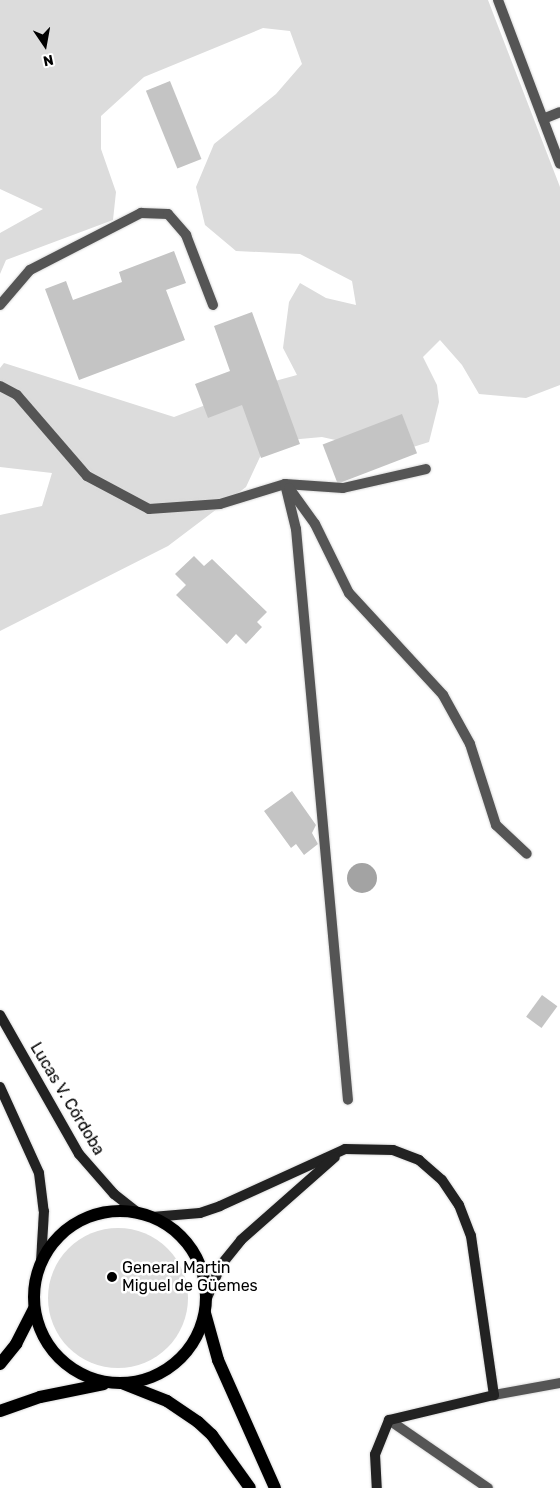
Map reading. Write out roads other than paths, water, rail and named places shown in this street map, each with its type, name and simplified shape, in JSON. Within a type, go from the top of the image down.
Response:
[{"type":"main road","points":[[108,1211],[137,1212],[152,1217],[174,1230],[192,1249],[203,1272],[207,1298],[205,1313],[198,1334],[174,1364],[147,1379],[124,1384],[107,1383],[89,1378],[58,1359],[42,1336],[34,1309],[33,1293],[41,1261],[57,1237],[81,1220],[108,1211]]},
{"type":"main road","points":[[0,1364],[16,1344],[34,1309]]},
{"type":"main road","points":[[205,1313],[218,1360],[275,1488]]},
{"type":"main road","points":[[0,1411],[40,1397],[107,1383]]},
{"type":"main road","points":[[124,1384],[167,1401],[198,1422],[212,1435],[250,1488]]},
{"type":"street","points":[[498,0],[560,164]]},
{"type":"street","points":[[543,119],[560,112]]},
{"type":"street","points":[[0,305],[30,270],[141,213],[168,214],[186,235],[213,305]]},
{"type":"street","points":[[0,386],[17,395],[87,476],[149,509],[220,504],[285,484],[343,488],[426,469]]},
{"type":"street","points":[[285,484],[315,524],[349,593],[442,695],[470,744],[496,825],[527,854]]},
{"type":"street","points":[[285,484],[296,529],[348,1100]]},
{"type":"street","name":"Lucas V. Córdoba","points":[[0,1015],[79,1154],[114,1194],[137,1212]]},
{"type":"street","points":[[0,1087],[39,1173],[44,1211],[41,1261]]},
{"type":"street","points":[[207,1298],[222,1265],[241,1240],[345,1149]]},
{"type":"street","points":[[152,1217],[200,1213],[220,1206],[345,1149],[393,1150],[419,1160],[442,1180],[459,1205],[471,1236],[494,1395]]},
{"type":"street","points":[[389,1420],[494,1395],[560,1383]]},
{"type":"street","points":[[377,1488],[375,1454],[389,1420]]},
{"type":"street","points":[[389,1420],[488,1488]]},
{"type":"place","name":"General Martin Miguel de Güemes","points":[[112,1277]]}]
